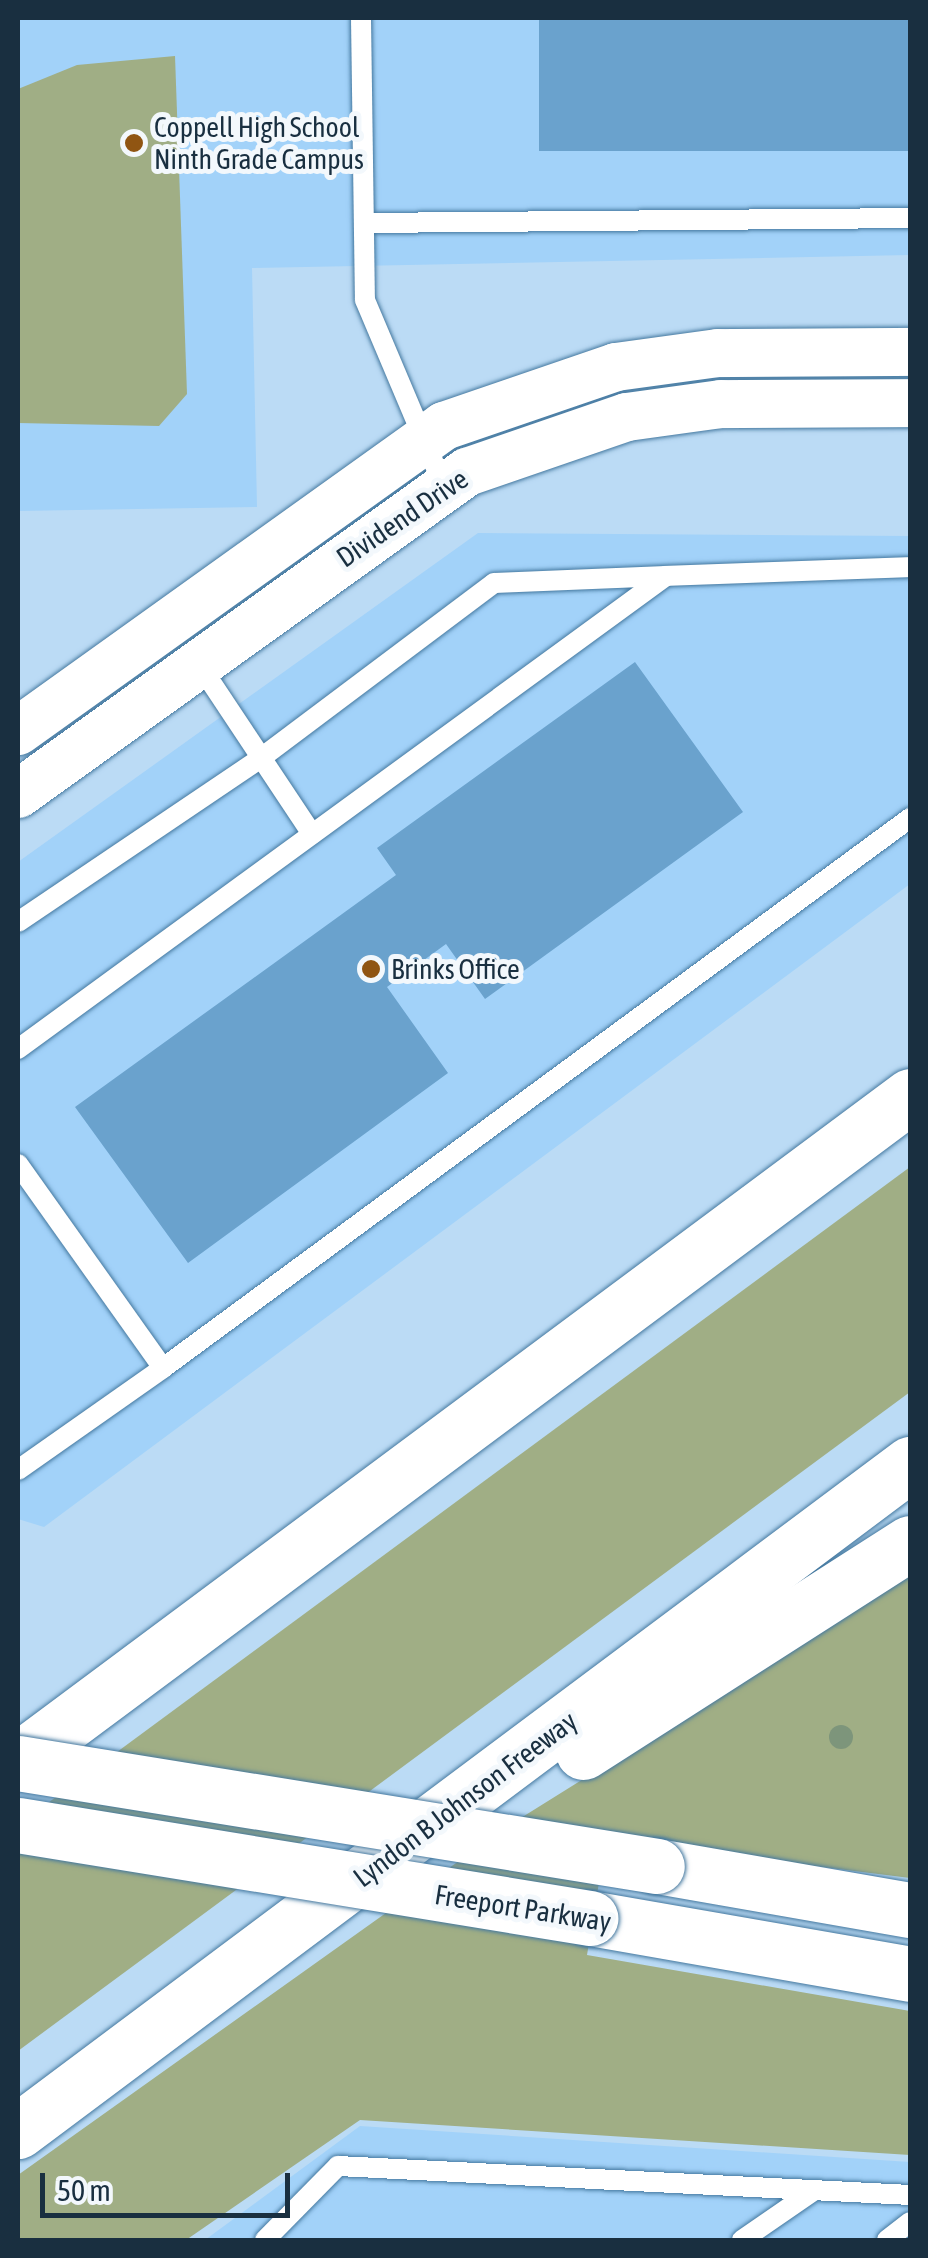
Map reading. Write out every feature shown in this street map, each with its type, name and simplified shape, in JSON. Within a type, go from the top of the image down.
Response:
[{"type":"main road","points":[[27,1752],[910,1096]]},
{"type":"main road","name":"Lyndon B Johnson Freeway","points":[[20,2129],[910,1464]]},
{"type":"main road","points":[[20,2129],[910,1543]]},
{"type":"main road","points":[[27,1752],[910,1910]]},
{"type":"main road","name":"Freeport Parkway","points":[[18,1825],[910,1974]]},
{"type":"street","name":"Dividend Drive","points":[[18,731],[420,442],[532,391],[616,367],[718,353],[910,352]]},
{"type":"street","name":"Dividend Drive","points":[[18,794],[444,487],[548,439],[627,417],[721,404],[910,403]]},
{"type":"street","points":[[167,622],[198,663]]},
{"type":"lane","points":[[361,18],[365,300],[420,442],[444,487]]},
{"type":"lane","points":[[364,223],[910,218]]},
{"type":"lane","points":[[18,922],[261,758],[494,583],[910,567]]},
{"type":"lane","points":[[18,1049],[666,576]]},
{"type":"lane","points":[[198,663],[312,834]]},
{"type":"lane","points":[[18,1470],[163,1368],[910,818]]},
{"type":"lane","points":[[18,1164],[163,1368]]},
{"type":"lane","points":[[265,2240],[338,2166],[910,2195]]},
{"type":"lane","points":[[742,2240],[813,2191]]},
{"type":"lane","points":[[887,2240],[910,2222]]},
{"type":"shaded area","points":[[18,18],[910,18],[910,255],[252,268],[257,507],[18,511]]},
{"type":"shaded area","points":[[478,533],[910,536],[910,884],[44,1527],[18,1519],[18,862]]},
{"type":"shaded area","points":[[360,2126],[910,2162],[910,2240],[205,2240]]},
{"type":"green space","points":[[175,56],[187,394],[159,426],[18,423],[18,89],[77,65]]},
{"type":"green space","points":[[910,1167],[910,1392],[18,2051],[18,1825]]},
{"type":"green space","points":[[910,1575],[910,1878],[606,1840],[587,1955],[910,2011],[910,2155],[360,2120],[186,2240],[18,2240],[18,2175],[508,1826]]},
{"type":"building","points":[[539,18],[910,18],[910,151],[539,151]]},
{"type":"building","points":[[635,662],[743,812],[485,999],[446,944],[387,987],[448,1073],[188,1263],[75,1107],[396,875],[377,848]]},
{"type":"place","name":"Coppell High School Ninth Grade Campus","points":[[134,143]]},
{"type":"place","name":"Brinks Office","points":[[371,969]]}]
